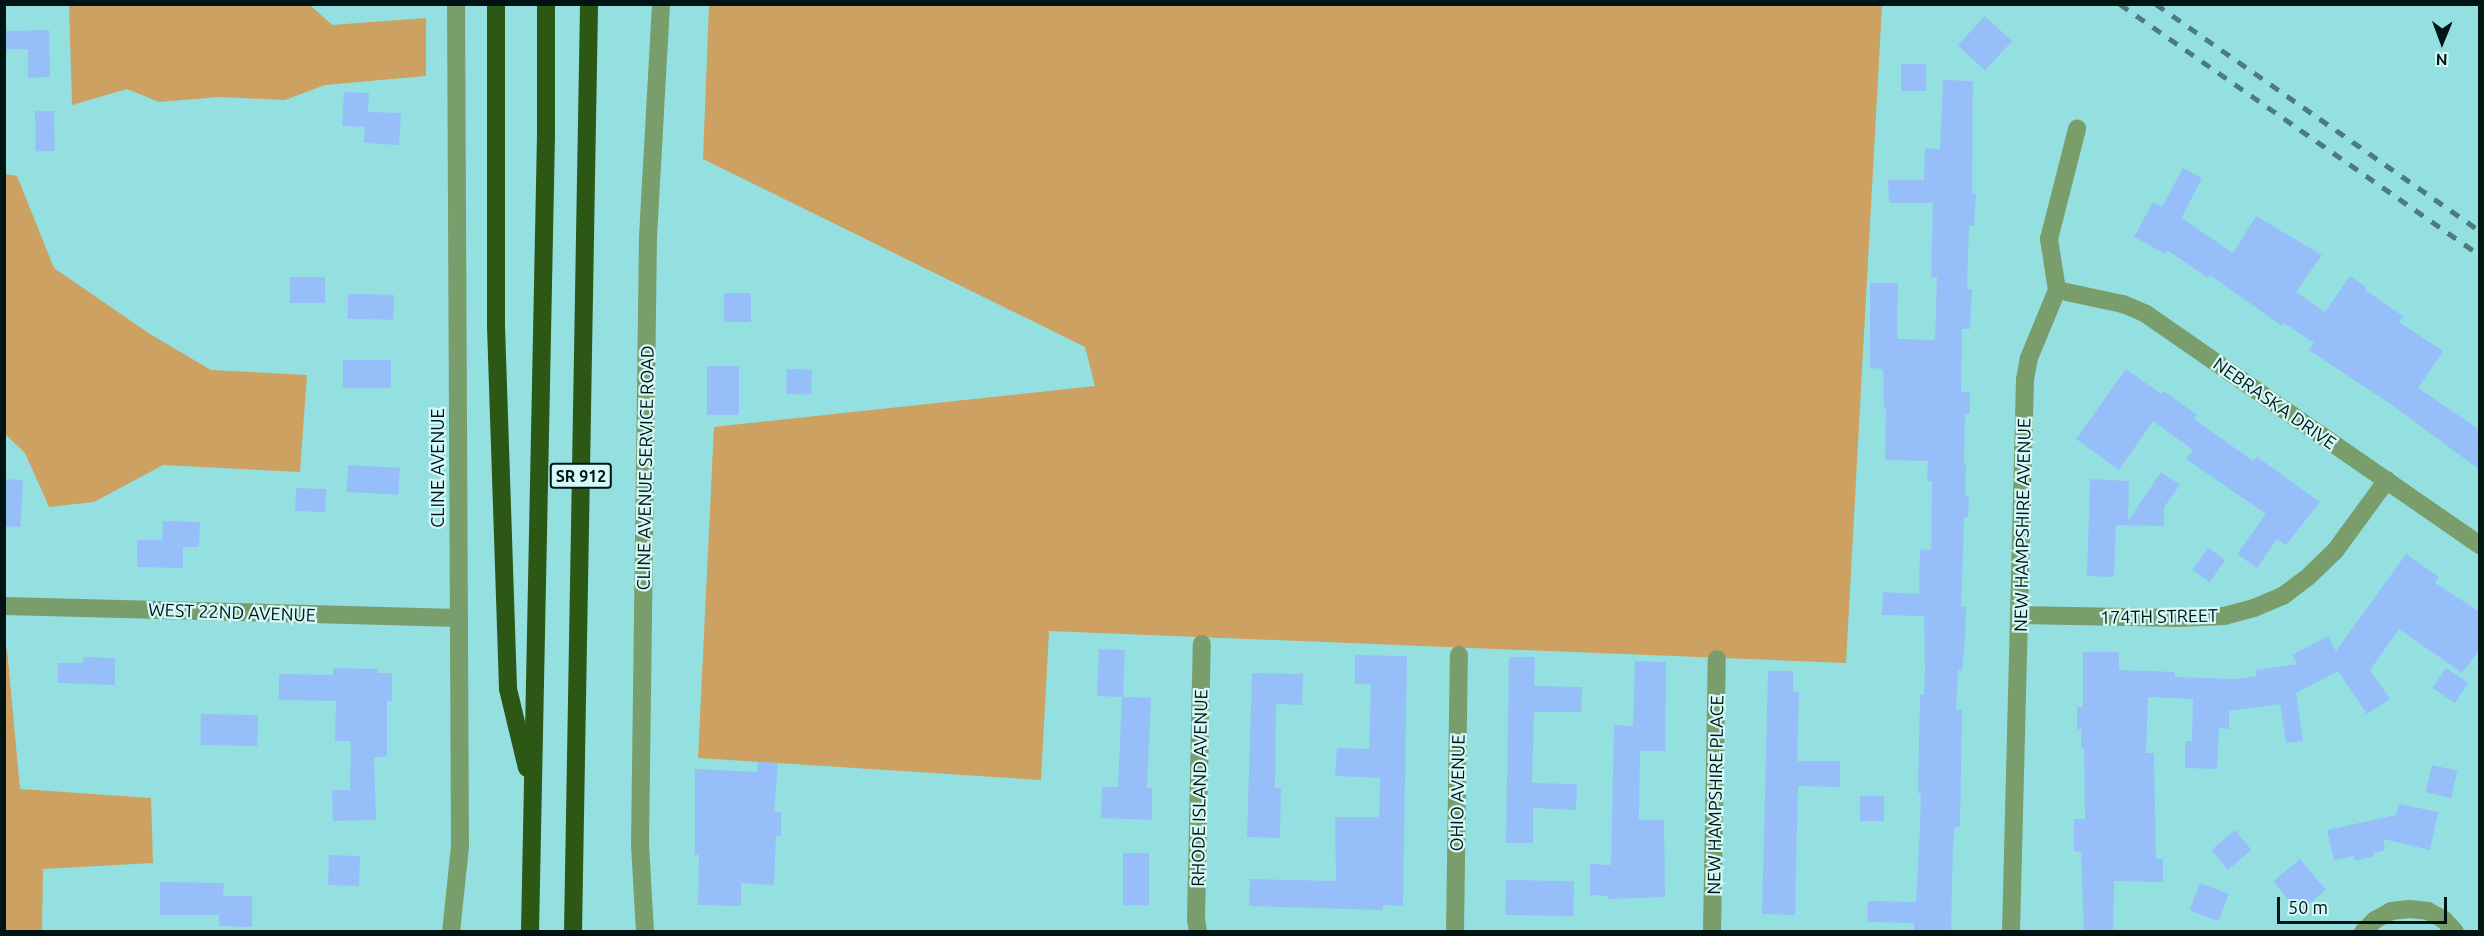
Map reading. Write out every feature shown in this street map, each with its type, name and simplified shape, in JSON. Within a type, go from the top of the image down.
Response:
[{"type":"highway","points":[[496,4],[496,326],[508,689],[533,790]]},
{"type":"highway","name":"SR 912","points":[[530,932],[546,4]]},
{"type":"highway","name":"SR 912","points":[[573,932],[591,10]]},
{"type":"street","name":"CLINE AVENUE","points":[[451,932],[460,847],[456,4]]},
{"type":"street","name":"CLINE AVENUE SERVICE ROAD","points":[[645,932],[640,846],[648,237],[661,4]]},
{"type":"street","points":[[2057,290],[2049,238],[2077,129]]},
{"type":"street","name":"NEBRASKA DRIVE","points":[[2057,290],[2123,303],[2146,314],[2480,545]]},
{"type":"street","name":"NEW HAMPSHIRE AVENUE","points":[[2011,932],[2025,380],[2030,358],[2057,290]]},
{"type":"street","name":"174TH STREET","points":[[2020,615],[2179,618],[2224,616],[2254,608],[2284,595],[2309,576],[2335,551],[2387,480]]},
{"type":"street","name":"WEST 22ND AVENUE","points":[[4,606],[459,618]]},
{"type":"street","name":"RHODE ISLAND AVENUE","points":[[1198,932],[1196,907],[1202,644]]},
{"type":"street","name":"OHIO AVENUE","points":[[1455,932],[1459,655]]},
{"type":"street","name":"NEW HAMPSHIRE PLACE","points":[[1712,932],[1717,659]]},
{"type":"street","points":[[2363,932],[2375,920],[2391,911],[2410,909],[2428,911],[2444,920],[2455,932]]},
{"type":"shaded area","points":[[69,5],[310,5],[332,25],[426,18],[426,76],[325,85],[285,100],[220,97],[159,102],[127,89],[72,105]]},
{"type":"shaded area","points":[[709,5],[1882,5],[1846,663],[1049,631],[1041,780],[698,758],[714,427],[1095,386],[1085,347],[703,159]]},
{"type":"shaded area","points":[[5,174],[17,176],[54,268],[150,334],[211,370],[307,375],[300,472],[163,465],[94,502],[49,507],[25,453],[5,434]]},
{"type":"shaded area","points":[[5,649],[7,649],[20,789],[151,798],[153,863],[43,869],[42,931],[5,931]]},
{"type":"building","points":[[1985,16],[2012,41],[1985,70],[1958,45]]},
{"type":"building","points":[[49,30],[50,77],[28,78],[28,49],[4,49],[4,31]]},
{"type":"building","points":[[1901,64],[1926,64],[1926,91],[1901,91]]},
{"type":"building","points":[[1943,80],[1973,81],[1972,194],[1976,194],[1974,226],[1969,225],[1967,289],[1972,289],[1970,329],[1962,329],[1961,392],[1970,392],[1970,414],[1965,414],[1965,495],[1969,496],[1968,517],[1964,517],[1961,607],[1966,607],[1965,639],[1962,671],[1958,670],[1956,710],[1962,710],[1960,827],[1955,827],[1953,844],[1951,932],[1914,932],[1914,923],[1867,922],[1868,901],[1916,902],[1921,793],[1918,793],[1920,695],[1924,695],[1925,670],[1924,616],[1882,615],[1883,592],[1919,594],[1920,549],[1931,550],[1932,481],[1927,481],[1928,461],[1885,460],[1886,408],[1884,408],[1883,369],[1870,368],[1870,283],[1898,283],[1897,339],[1935,340],[1937,277],[1931,277],[1933,203],[1889,203],[1888,180],[1924,180],[1925,148],[1940,149]]},
{"type":"building","points":[[344,92],[369,93],[368,112],[401,113],[399,145],[364,143],[365,127],[342,126]]},
{"type":"building","points":[[35,111],[54,111],[55,151],[36,151]]},
{"type":"building","points":[[2183,168],[2202,178],[2183,219],[2233,253],[2256,216],[2322,255],[2296,292],[2325,312],[2350,276],[2366,287],[2365,290],[2403,316],[2399,322],[2443,351],[2418,388],[2480,430],[2480,470],[2392,405],[2309,350],[2314,343],[2284,323],[2282,326],[2210,275],[2208,278],[2167,250],[2165,254],[2134,237],[2153,202],[2162,207]]},
{"type":"building","points":[[290,277],[325,277],[325,303],[290,303]]},
{"type":"building","points":[[724,293],[751,293],[751,322],[724,322]]},
{"type":"building","points":[[348,294],[394,295],[394,320],[348,319]]},
{"type":"building","points":[[343,360],[391,360],[391,388],[343,388]]},
{"type":"building","points":[[707,366],[739,366],[739,415],[707,415]]},
{"type":"building","points":[[787,369],[812,370],[811,395],[786,394]]},
{"type":"building","points":[[2126,369],[2161,394],[2164,391],[2197,415],[2194,419],[2253,461],[2257,457],[2320,502],[2286,545],[2277,539],[2257,568],[2237,554],[2266,514],[2186,459],[2193,450],[2153,421],[2119,470],[2076,439]]},
{"type":"building","points":[[348,465],[400,468],[399,495],[347,492]]},
{"type":"building","points":[[2161,472],[2180,485],[2164,507],[2164,526],[2116,525],[2114,577],[2087,576],[2090,479],[2129,481],[2128,521]]},
{"type":"building","points":[[4,479],[23,480],[21,527],[4,526]]},
{"type":"building","points":[[296,488],[326,489],[325,512],[295,511]]},
{"type":"building","points":[[163,521],[200,522],[199,547],[183,547],[183,568],[137,567],[137,540],[162,540]]},
{"type":"building","points":[[2208,548],[2225,560],[2210,582],[2193,570]]},
{"type":"building","points":[[2406,554],[2439,577],[2435,583],[2480,612],[2480,649],[2462,673],[2399,629],[2370,670],[2390,699],[2367,714],[2338,671],[2296,693],[2303,741],[2286,743],[2280,704],[2229,711],[2229,729],[2219,728],[2217,769],[2185,768],[2185,741],[2192,741],[2193,699],[2148,697],[2146,753],[2154,753],[2156,859],[2163,859],[2163,882],[2114,881],[2113,932],[2084,932],[2081,852],[2074,851],[2074,819],[2085,819],[2084,748],[2081,748],[2081,729],[2077,729],[2077,707],[2083,707],[2083,652],[2119,652],[2119,670],[2175,672],[2175,677],[2236,679],[2256,676],[2256,670],[2297,664],[2292,655],[2328,636],[2336,651]]},
{"type":"building","points":[[1099,649],[1125,650],[1123,697],[1151,698],[1147,788],[1152,788],[1152,820],[1101,818],[1102,787],[1118,787],[1122,697],[1097,696]]},
{"type":"building","points":[[1355,655],[1407,656],[1403,906],[1383,905],[1383,910],[1249,906],[1250,879],[1336,881],[1335,817],[1379,817],[1380,778],[1335,776],[1337,748],[1369,749],[1371,684],[1355,684]]},
{"type":"building","points":[[83,657],[115,658],[115,685],[58,683],[58,663],[83,663]]},
{"type":"building","points":[[1509,657],[1535,657],[1534,686],[1582,687],[1581,712],[1534,712],[1532,783],[1577,784],[1576,810],[1533,808],[1533,843],[1506,843]]},
{"type":"building","points":[[1635,661],[1666,662],[1665,751],[1640,751],[1639,820],[1664,820],[1665,897],[1608,899],[1608,896],[1590,895],[1590,864],[1611,865],[1614,725],[1633,726]]},
{"type":"building","points":[[333,668],[378,669],[378,673],[392,673],[392,701],[387,701],[387,756],[374,758],[376,820],[333,821],[332,790],[350,790],[351,741],[335,741],[336,701],[279,700],[279,674],[333,675]]},
{"type":"building","points":[[2446,668],[2468,683],[2455,703],[2433,688]]},
{"type":"building","points":[[1768,671],[1793,671],[1793,692],[1799,692],[1797,761],[1840,761],[1840,787],[1798,786],[1795,915],[1762,914]]},
{"type":"building","points":[[1252,673],[1303,674],[1302,705],[1276,704],[1275,788],[1281,788],[1280,838],[1247,837]]},
{"type":"building","points":[[201,714],[258,715],[257,746],[200,745]]},
{"type":"building","points":[[758,762],[778,763],[774,812],[781,812],[781,836],[776,835],[774,885],[741,883],[741,906],[698,905],[699,855],[695,855],[695,769],[757,772]]},
{"type":"building","points":[[2432,765],[2457,771],[2451,798],[2426,792]]},
{"type":"building","points":[[1860,796],[1884,796],[1884,821],[1860,821]]},
{"type":"building","points":[[2399,804],[2438,812],[2430,850],[2383,839],[2385,850],[2373,853],[2374,856],[2355,861],[2354,856],[2334,860],[2327,830],[2396,815]]},
{"type":"building","points":[[2235,830],[2252,850],[2228,870],[2211,850]]},
{"type":"building","points":[[1123,853],[1149,853],[1149,905],[1123,905]]},
{"type":"building","points":[[329,855],[360,856],[359,886],[328,885]]},
{"type":"building","points":[[2300,859],[2326,890],[2299,912],[2273,881]]},
{"type":"building","points":[[1506,880],[1574,881],[1573,916],[1505,915]]},
{"type":"building","points":[[160,882],[224,883],[223,896],[252,896],[252,927],[219,926],[219,915],[160,915]]},
{"type":"building","points":[[2200,883],[2229,894],[2219,921],[2190,910]]},
{"type":"railway","points":[[2120,4],[2480,255]]},
{"type":"railway","points":[[2156,4],[2480,231]]}]
